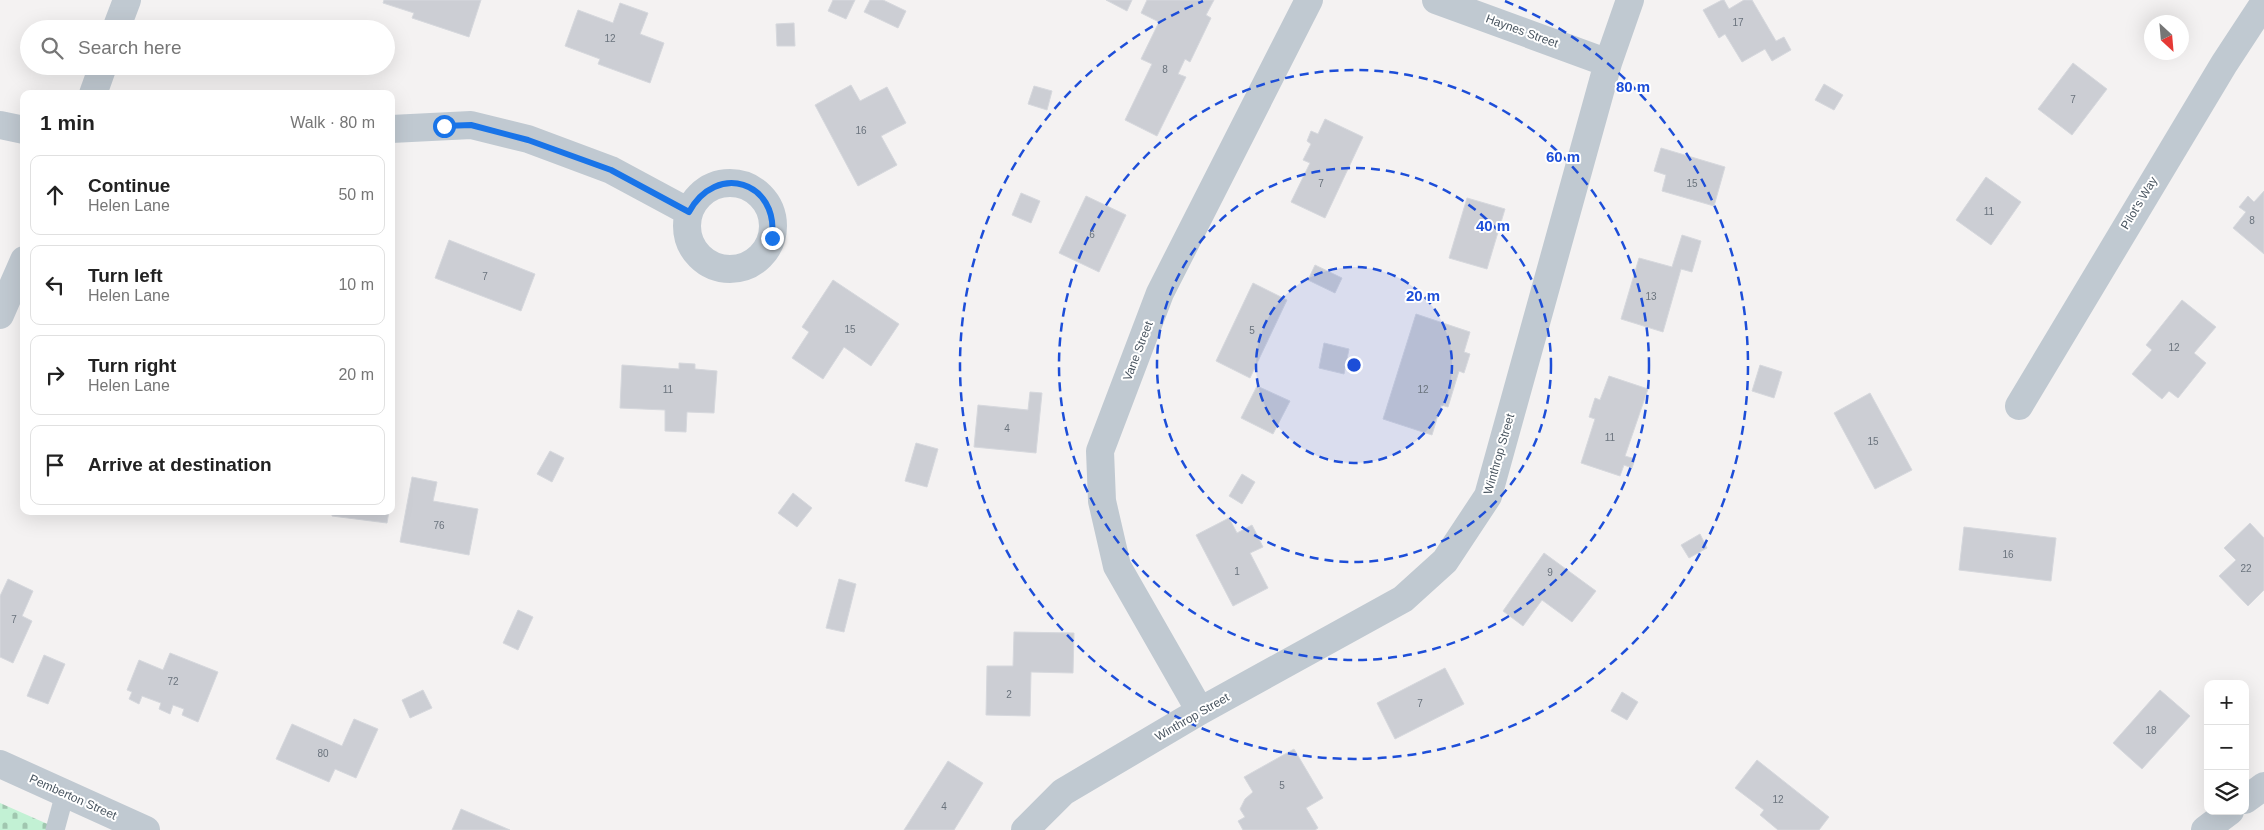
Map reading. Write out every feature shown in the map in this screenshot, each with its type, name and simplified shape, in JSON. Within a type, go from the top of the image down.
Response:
[{"type":"street","points":[[119,20],[127,0]]},
{"type":"street","name":"Vane Street","points":[[1200,712],[1118,566],[1102,501],[1100,451],[1160,293],[1309,0]]},
{"type":"street","name":"Haynes Street","points":[[1436,0],[1608,63]]},
{"type":"street","name":"Winthrop Street","points":[[1025,830],[1063,792],[1200,712],[1403,599],[1445,561],[1488,496],[1608,63],[1630,0]]},
{"type":"street","name":"Pilot's Way","points":[[2018,406],[2224,64],[2264,3]]},
{"type":"street","points":[[94,90],[100,75]]},
{"type":"street","points":[[0,125],[20,129]]},
{"type":"street","points":[[395,129],[471,125],[528,140],[611,170],[689,212]]},
{"type":"street","points":[[0,315],[20,269]]},
{"type":"street","name":"Pemberton Street","points":[[0,764],[146,830]]},
{"type":"street","points":[[2249,797],[2264,786]]},
{"type":"street","points":[[2205,830],[2225,815]]},
{"type":"lane","points":[[55,830],[65,793]]},
{"type":"green space","points":[[0,803],[61,830],[0,830]]},
{"type":"building","points":[[384,0],[481,0],[469,37],[412,18],[414,13],[383,3]]},
{"type":"building","points":[[833,0],[855,0],[846,19],[828,11]]},
{"type":"building","points":[[870,0],[883,0],[906,11],[898,28],[864,12]]},
{"type":"building","points":[[1106,0],[1132,0],[1127,11]]},
{"type":"building","points":[[1147,0],[1214,0],[1206,15],[1211,18],[1190,62],[1185,59],[1178,74],[1186,77],[1157,136],[1125,120],[1152,64],[1141,59],[1159,22],[1141,13]]},
{"type":"building","points":[[1724,0],[1729,9],[1744,0],[1752,0],[1776,41],[1784,37],[1791,50],[1772,61],[1765,49],[1742,62],[1725,34],[1719,38],[1703,10]]},
{"type":"building","points":[[620,3],[648,13],[640,34],[664,43],[650,83],[598,64],[600,59],[565,46],[578,10],[613,23]]},
{"type":"building","points":[[794,23],[795,46],[777,46],[776,24]]},
{"type":"building","points":[[2073,63],[2107,89],[2072,135],[2038,109]]},
{"type":"building","points":[[1824,84],[1843,95],[1834,110],[1815,100]]},
{"type":"building","points":[[851,85],[860,101],[887,87],[906,123],[881,136],[897,165],[858,186],[815,105]]},
{"type":"building","points":[[1034,86],[1052,91],[1047,110],[1028,104]]},
{"type":"building","points":[[1325,119],[1363,137],[1325,218],[1291,202],[1310,163],[1303,160],[1311,144],[1307,141],[1311,131],[1318,134]]},
{"type":"building","points":[[1661,148],[1725,167],[1714,206],[1662,191],[1666,175],[1654,171]]},
{"type":"building","points":[[1986,177],[2021,202],[1991,245],[1956,220]]},
{"type":"building","points":[[2264,191],[2264,254],[2233,228],[2246,212],[2239,207],[2248,196],[2254,202]]},
{"type":"building","points":[[1021,193],[1040,201],[1031,223],[1012,215]]},
{"type":"building","points":[[1086,196],[1126,215],[1099,272],[1059,253]]},
{"type":"building","points":[[1467,198],[1505,209],[1487,269],[1449,258]]},
{"type":"building","points":[[1682,235],[1701,241],[1692,272],[1681,269],[1663,332],[1621,319],[1639,258],[1672,267]]},
{"type":"building","points":[[449,240],[535,274],[521,311],[435,278]]},
{"type":"building","points":[[1315,265],[1342,278],[1335,293],[1308,280]]},
{"type":"building","points":[[833,280],[899,324],[871,366],[844,347],[823,379],[792,358],[809,332],[802,327]]},
{"type":"building","points":[[1253,283],[1287,300],[1250,378],[1216,361]]},
{"type":"building","points":[[2182,300],[2216,327],[2194,353],[2206,363],[2178,398],[2169,391],[2162,399],[2132,374],[2152,350],[2146,345]]},
{"type":"building","points":[[1416,314],[1470,332],[1464,352],[1470,354],[1464,373],[1459,371],[1448,407],[1441,405],[1432,435],[1383,419]]},
{"type":"building","points":[[1324,343],[1349,349],[1344,374],[1319,368]]},
{"type":"building","points":[[679,363],[695,364],[695,369],[717,371],[714,413],[687,412],[686,432],[665,431],[665,410],[620,408],[622,365],[679,369]]},
{"type":"building","points":[[1760,365],[1782,372],[1774,398],[1752,391]]},
{"type":"building","points":[[1609,376],[1648,389],[1625,456],[1635,459],[1632,468],[1624,465],[1620,476],[1581,463],[1595,419],[1589,417],[1595,398],[1600,400]]},
{"type":"building","points":[[1257,386],[1290,401],[1273,434],[1241,418]]},
{"type":"building","points":[[1030,392],[1042,393],[1036,453],[974,447],[978,405],[1028,410]]},
{"type":"building","points":[[1870,393],[1912,470],[1875,489],[1834,413]]},
{"type":"building","points":[[916,443],[938,449],[927,487],[905,481]]},
{"type":"building","points":[[550,451],[564,458],[552,482],[537,474]]},
{"type":"building","points":[[1242,474],[1255,482],[1242,504],[1229,496]]},
{"type":"building","points":[[412,477],[437,482],[433,501],[478,509],[469,555],[400,542]]},
{"type":"building","points":[[793,493],[812,508],[797,527],[778,513]]},
{"type":"building","points":[[332,515],[388,515],[387,523]]},
{"type":"building","points":[[1229,518],[1237,533],[1252,525],[1263,547],[1250,553],[1268,588],[1233,606],[1196,535]]},
{"type":"building","points":[[2250,523],[2264,538],[2264,590],[2248,606],[2219,576],[2236,560],[2224,548]]},
{"type":"building","points":[[1964,527],[2056,538],[2051,581],[1959,570]]},
{"type":"building","points":[[1700,534],[1707,548],[1689,558],[1681,545]]},
{"type":"building","points":[[1544,553],[1596,591],[1572,622],[1542,600],[1523,626],[1503,611]]},
{"type":"building","points":[[8,579],[33,591],[22,616],[32,621],[13,663],[0,657],[0,596]]},
{"type":"building","points":[[839,579],[856,584],[844,632],[826,628]]},
{"type":"building","points":[[518,610],[533,617],[518,650],[503,643]]},
{"type":"building","points":[[1014,632],[1074,633],[1073,673],[1031,672],[1030,716],[986,715],[987,666],[1013,666]]},
{"type":"building","points":[[170,653],[218,672],[198,722],[182,715],[184,709],[173,705],[170,714],[159,709],[161,703],[142,696],[139,704],[129,699],[132,692],[127,690],[139,660],[163,670]]},
{"type":"building","points":[[44,655],[65,664],[48,704],[27,696]]},
{"type":"building","points":[[1445,668],[1464,704],[1395,739],[1377,703]]},
{"type":"building","points":[[423,690],[432,708],[410,718],[402,700]]},
{"type":"building","points":[[2160,690],[2190,716],[2142,769],[2113,743]]},
{"type":"building","points":[[1622,692],[1638,702],[1627,720],[1611,711]]},
{"type":"building","points":[[354,719],[378,729],[356,778],[335,769],[329,782],[276,759],[292,724],[342,746]]},
{"type":"building","points":[[1294,749],[1323,798],[1306,808],[1318,828],[1315,830],[1243,830],[1238,821],[1245,817],[1240,809],[1245,799],[1253,792],[1244,777]]},
{"type":"building","points":[[1757,760],[1829,817],[1819,830],[1778,830],[1760,815],[1764,810],[1735,788]]},
{"type":"building","points":[[948,761],[983,783],[954,830],[904,830]]},
{"type":"building","points":[[461,809],[510,830],[452,830]]},
{"type":"route","points":[[444,126],[471,125],[528,140],[611,170],[689,212],[696,199],[707,190],[721,184],[736,183],[750,188],[762,197],[770,209],[774,223],[772,238]]}]
